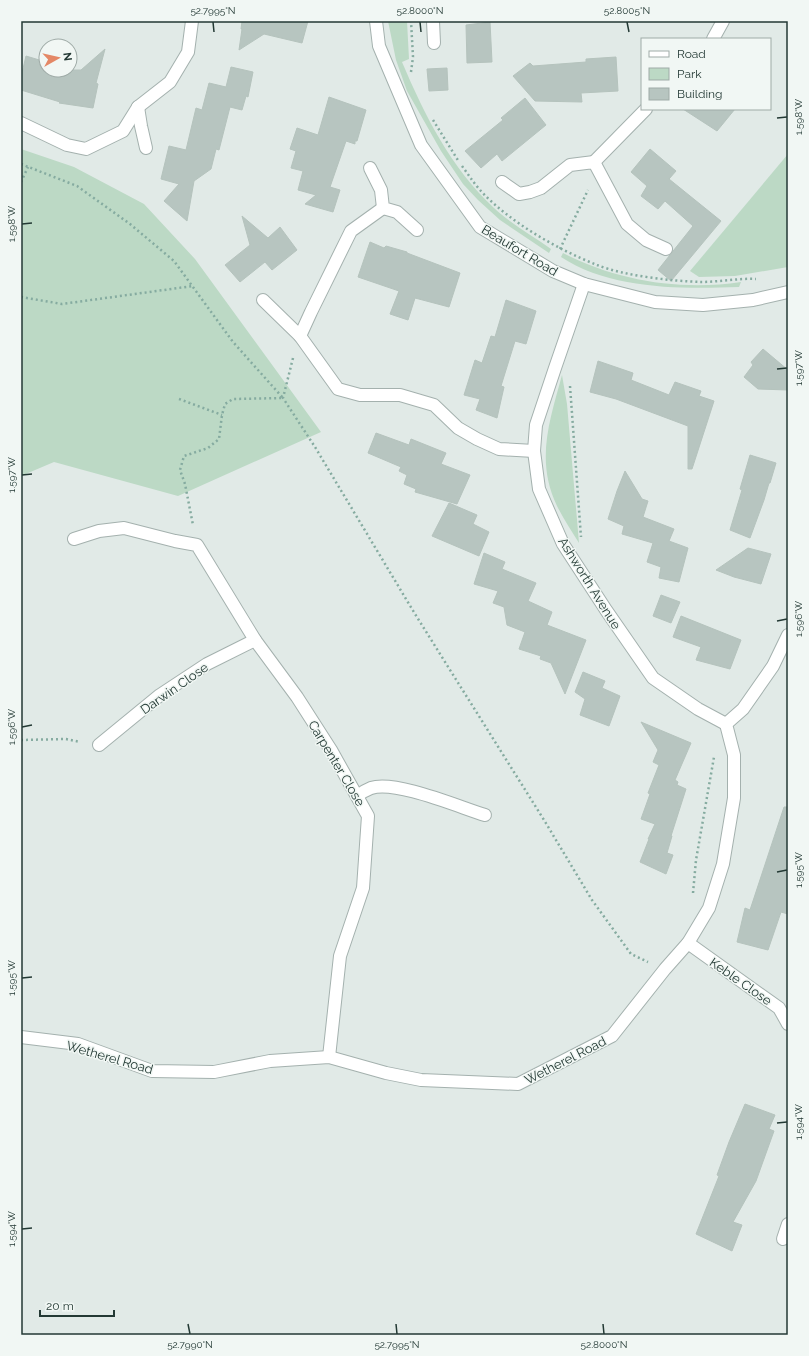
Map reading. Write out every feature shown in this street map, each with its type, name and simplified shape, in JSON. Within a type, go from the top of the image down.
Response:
[{"type":"street","points":[[21,123],[67,145],[86,149],[123,131],[138,107],[170,82],[188,52],[192,21]]},
{"type":"street","name":"Beaufort Road","points":[[376,21],[379,46],[421,145],[480,227],[553,271],[584,284],[654,302],[703,305],[753,300],[788,292]]},
{"type":"street","points":[[433,21],[434,44]]},
{"type":"street","points":[[714,38],[723,21]]},
{"type":"street","points":[[138,107],[146,148]]},
{"type":"street","points":[[502,182],[519,194],[530,192],[541,188],[570,165],[594,162],[645,110]]},
{"type":"street","points":[[594,162],[627,224],[646,240],[666,249]]},
{"type":"street","points":[[370,168],[380,190],[383,208]]},
{"type":"street","points":[[383,208],[397,212],[417,230]]},
{"type":"street","points":[[300,336],[352,231],[383,208]]},
{"type":"street","name":"Ashworth Avenue","points":[[584,284],[536,425],[534,452],[539,489],[563,544],[653,678],[698,709],[726,724]]},
{"type":"street","points":[[263,300],[300,336],[338,389],[360,395],[400,395],[434,405],[458,428],[477,439],[499,449],[534,452]]},
{"type":"street","points":[[74,539],[99,531],[124,528],[197,545]]},
{"type":"street","name":"Carpenter Close","points":[[197,545],[255,640],[297,697],[331,750],[368,816],[363,888],[340,956],[329,1057]]},
{"type":"street","points":[[726,724],[743,709],[772,666],[788,634]]},
{"type":"street","name":"Darwin Close","points":[[99,745],[160,695],[207,664],[255,640]]},
{"type":"street","name":"Wetherel Road","points":[[21,1037],[78,1044],[152,1071],[214,1072],[270,1061],[329,1057],[421,1080],[518,1084],[612,1036],[665,969],[688,944],[710,908],[723,864],[734,798],[734,755],[726,724]]},
{"type":"street","points":[[357,796],[370,788],[383,787],[403,789],[423,794],[485,815]]},
{"type":"street","name":"Keble Close","points":[[688,944],[779,1008],[788,1024]]},
{"type":"street","points":[[783,1239],[788,1224]]},
{"type":"path","points":[[411,21],[413,57],[411,75]]},
{"type":"path","points":[[430,116],[459,163],[480,190],[515,221],[560,248],[598,265],[638,276],[702,282],[759,279]]},
{"type":"path","points":[[553,271],[560,248],[587,193],[594,162]]},
{"type":"path","points":[[21,164],[77,186],[130,224],[174,261],[233,342],[282,398],[315,447],[415,614],[544,820],[592,900],[631,954],[665,969]]},
{"type":"path","points":[[21,182],[28,167]]},
{"type":"path","points":[[21,297],[62,304],[192,286]]},
{"type":"path","points":[[282,398],[300,336]]},
{"type":"path","points":[[570,385],[582,542]]},
{"type":"path","points":[[197,545],[185,484],[180,470],[184,456],[208,448],[219,439],[225,404],[233,399],[282,398]]},
{"type":"path","points":[[179,399],[222,415]]},
{"type":"path","points":[[21,740],[66,739],[99,745]]},
{"type":"path","points":[[693,894],[696,860],[714,753]]},
{"type":"green space","points":[[388,21],[407,21],[409,59],[402,62],[420,102],[440,140],[452,158],[465,176],[494,208],[514,224],[551,249],[549,253],[500,220],[463,184],[441,151],[407,91],[396,60]]},
{"type":"green space","points":[[21,149],[74,167],[144,204],[195,259],[321,432],[178,496],[54,462],[21,476]]},
{"type":"green space","points":[[788,154],[788,267],[735,276],[699,277],[690,271]]},
{"type":"green space","points":[[563,253],[605,271],[650,281],[695,285],[741,282],[739,287],[694,288],[624,282],[581,268],[561,257]]},
{"type":"green space","points":[[562,375],[567,404],[579,543],[557,506],[550,489],[547,472],[546,456],[549,424]]},
{"type":"building","points":[[242,21],[308,21],[302,43],[264,34],[239,50]]},
{"type":"building","points":[[490,22],[492,62],[467,63],[466,25]]},
{"type":"building","points":[[105,49],[96,83],[98,84],[93,108],[59,103],[60,102],[21,90],[21,77],[26,56],[38,60],[38,78],[78,78],[78,70],[81,70]]},
{"type":"building","points":[[616,57],[618,91],[581,93],[582,102],[535,101],[513,76],[530,63],[533,66],[586,62],[586,59]]},
{"type":"building","points":[[231,67],[253,72],[248,97],[246,96],[242,110],[230,107],[219,150],[216,149],[211,169],[194,181],[187,221],[164,201],[179,184],[161,179],[169,146],[186,150],[196,108],[202,110],[209,83],[226,87]]},
{"type":"building","points":[[447,68],[448,90],[429,91],[427,69]]},
{"type":"building","points":[[329,97],[366,110],[357,141],[355,141],[355,144],[346,141],[330,187],[340,190],[333,212],[305,204],[316,195],[298,190],[303,171],[291,168],[296,151],[290,149],[297,128],[318,135]]},
{"type":"building","points":[[525,98],[546,125],[502,161],[497,154],[481,168],[465,151],[503,120],[501,118]]},
{"type":"building","points":[[685,110],[734,110],[717,131]]},
{"type":"building","points":[[650,149],[676,171],[669,179],[721,221],[671,281],[658,270],[693,226],[665,201],[658,209],[641,196],[647,186],[631,172]]},
{"type":"building","points":[[242,216],[268,238],[280,227],[297,250],[272,270],[265,262],[240,282],[225,265],[250,245]]},
{"type":"building","points":[[370,242],[384,248],[386,246],[407,252],[460,273],[449,307],[415,298],[408,320],[390,314],[399,291],[358,277]]},
{"type":"building","points":[[506,300],[536,311],[526,344],[515,341],[501,386],[504,387],[497,418],[476,410],[480,399],[464,395],[475,360],[482,363],[491,336],[495,337]]},
{"type":"building","points":[[763,349],[788,370],[788,390],[758,389],[744,377],[753,365],[751,362]]},
{"type":"building","points":[[598,361],[633,373],[631,380],[669,395],[675,382],[701,391],[699,396],[714,401],[692,469],[688,469],[688,426],[616,399],[590,392]]},
{"type":"building","points":[[376,433],[409,445],[411,439],[446,453],[441,464],[470,475],[457,504],[415,492],[416,489],[404,484],[407,475],[399,471],[401,467],[368,453]]},
{"type":"building","points":[[750,455],[776,463],[750,538],[730,530],[742,490],[740,489]]},
{"type":"building","points":[[625,471],[642,499],[648,501],[643,517],[674,529],[669,541],[688,548],[679,582],[659,578],[661,567],[647,562],[653,543],[622,534],[624,526],[608,519]]},
{"type":"building","points":[[449,503],[477,515],[473,524],[489,532],[479,556],[432,536]]},
{"type":"building","points":[[748,548],[771,554],[761,584],[734,577],[716,570]]},
{"type":"building","points":[[484,553],[505,562],[502,569],[536,583],[528,601],[552,612],[547,625],[586,640],[565,694],[551,663],[540,659],[541,656],[519,649],[525,632],[507,625],[504,607],[493,603],[498,591],[474,584]]},
{"type":"building","points":[[661,595],[680,602],[671,623],[653,616]]},
{"type":"building","points":[[681,616],[741,640],[730,669],[696,660],[701,647],[673,637]]},
{"type":"building","points":[[583,672],[605,681],[602,688],[620,696],[609,726],[580,715],[585,699],[575,692]]},
{"type":"building","points":[[641,722],[691,743],[675,780],[678,782],[677,785],[686,789],[667,853],[673,855],[666,874],[640,862],[655,824],[641,819],[650,794],[648,793],[659,765],[653,762],[658,750]]},
{"type":"building","points":[[784,807],[788,807],[788,914],[781,912],[768,950],[737,942],[745,908],[750,910]]},
{"type":"building","points":[[745,1104],[775,1115],[769,1129],[774,1131],[756,1181],[733,1222],[742,1225],[732,1251],[696,1234],[719,1176],[717,1175],[729,1142]]}]
